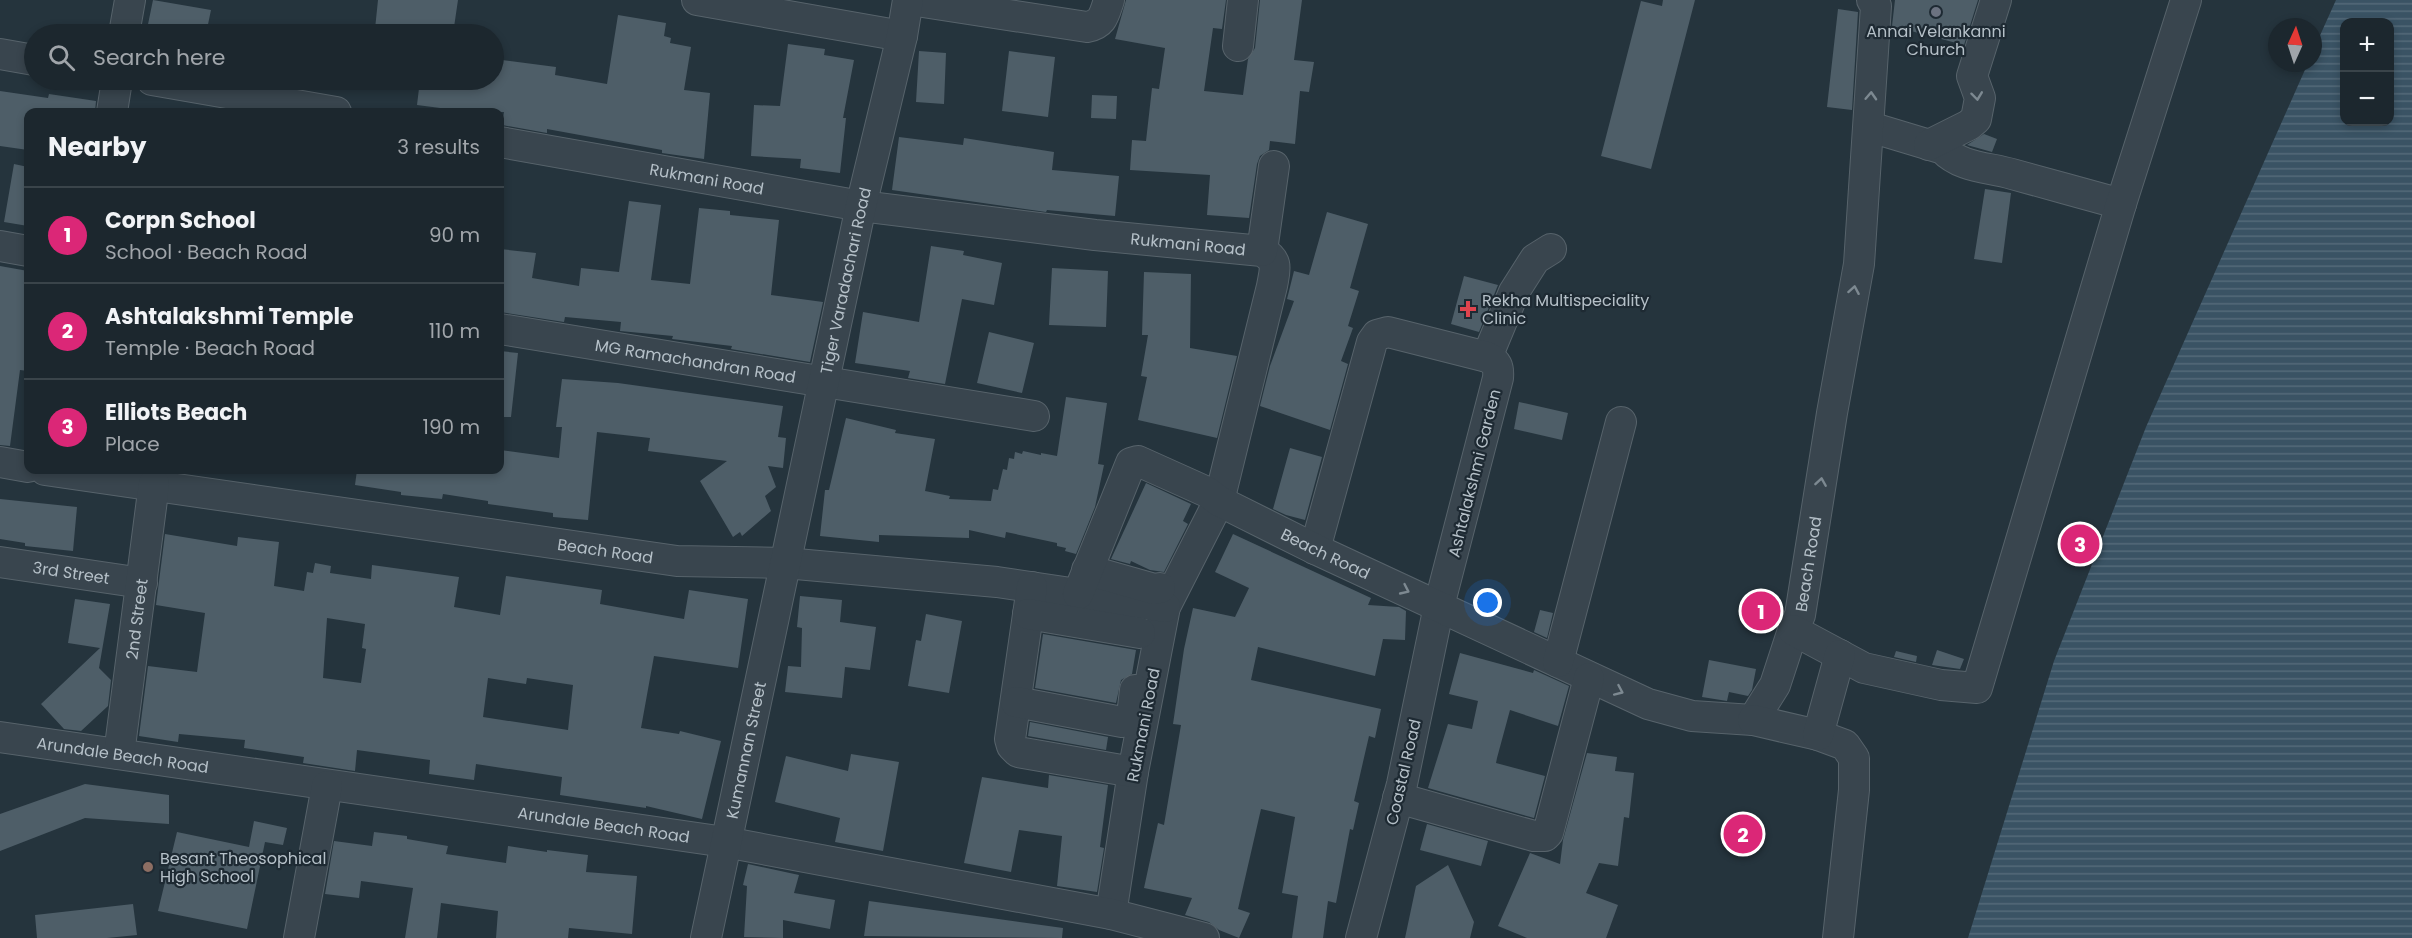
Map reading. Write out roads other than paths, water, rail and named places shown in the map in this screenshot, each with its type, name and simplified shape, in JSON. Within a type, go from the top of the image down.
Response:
[{"type":"street","points":[[126,24],[130,0]]},
{"type":"street","points":[[697,0],[902,36]]},
{"type":"street","points":[[909,0],[1087,27],[1103,20],[1109,0]]},
{"type":"street","name":"Tiger Varadachari Road","points":[[785,563],[861,206],[909,0]]},
{"type":"street","points":[[1238,46],[1244,0]]},
{"type":"street","name":"Beach Road","points":[[81,474],[677,561],[785,563],[997,582],[1030,601],[1082,582],[1131,463],[1138,460],[1315,549],[1648,704],[1681,713],[1753,720],[1775,685],[1800,615],[1832,413],[1859,264],[1870,127],[1876,6],[1872,0]]},
{"type":"street","points":[[1929,145],[1969,125],[1976,119],[1980,98],[1972,76],[1996,0]]},
{"type":"street","points":[[1793,630],[1864,668],[1941,685],[1977,688],[2121,204],[2186,0]]},
{"type":"street","points":[[0,54],[24,58]]},
{"type":"street","points":[[113,108],[115,90]]},
{"type":"street","points":[[210,90],[313,108]]},
{"type":"street","points":[[1870,127],[1943,149],[1950,157],[1980,168],[2002,171],[2121,204]]},
{"type":"street","name":"Rukmani Road","points":[[504,143],[861,206],[1095,235],[1262,251],[1272,257],[1275,267],[1213,497],[1165,607],[1133,772],[1111,914]]},
{"type":"street","points":[[1262,251],[1274,166]]},
{"type":"street","points":[[0,246],[24,249]]},
{"type":"street","points":[[1315,549],[1374,338],[1382,332],[1388,332],[1487,357],[1514,292],[1535,259],[1551,249]]},
{"type":"street","name":"MG Ramachandran Road","points":[[504,330],[1034,416]]},
{"type":"street","name":"Ashtalakshmi Garden","points":[[1439,606],[1498,378],[1499,369],[1495,361],[1487,357]]},
{"type":"street","points":[[1558,662],[1621,422]]},
{"type":"street","name":"Beach Road","points":[[0,462],[24,466]]},
{"type":"street","name":"2nd Street","points":[[118,754],[154,484]]},
{"type":"street","points":[[1082,582],[1161,588],[1168,582],[1213,497]]},
{"type":"street","name":"3rd Street","points":[[0,562],[142,584]]},
{"type":"street","name":"Kumannan Street","points":[[706,938],[785,563]]},
{"type":"street","name":"Beach Road","points":[[1082,582],[1126,621],[1165,607]]},
{"type":"street","points":[[1126,621],[1030,601],[1010,739],[1012,747],[1018,752],[1133,772]]},
{"type":"street","name":"Coastal Road","points":[[1361,938],[1398,798],[1439,606]]},
{"type":"street","points":[[1818,735],[1840,656]]},
{"type":"street","points":[[1398,798],[1534,836],[1545,836],[1548,833],[1589,678]]},
{"type":"street","points":[[1016,702],[1122,722],[1128,721],[1132,716],[1136,687]]},
{"type":"street","points":[[1753,720],[1818,735],[1845,745],[1854,758],[1856,771],[1838,938]]},
{"type":"street","name":"Arundale Beach Road","points":[[0,737],[725,842],[1111,914],[1165,933],[1204,938]]},
{"type":"street","points":[[299,938],[327,786]]},
{"type":"water","points":[[2336,0],[2412,0],[2412,938],[1968,938],[2054,661],[2146,427],[2304,72],[2322,72],[2322,31]]},
{"type":"place","name":"Annai Velankanni Church","points":[[1936,12]]},
{"type":"place","name":"Rekha Multispeciality Clinic","points":[[1468,309]]},
{"type":"place","name":"Elliots Beach","points":[[2080,544]]},
{"type":"place","name":"Corpn School","points":[[1761,611]]},
{"type":"place","name":"Ashtalakshmi Temple","points":[[1743,834]]},
{"type":"place","name":"Besant Theosophical High School","points":[[148,867]]}]
